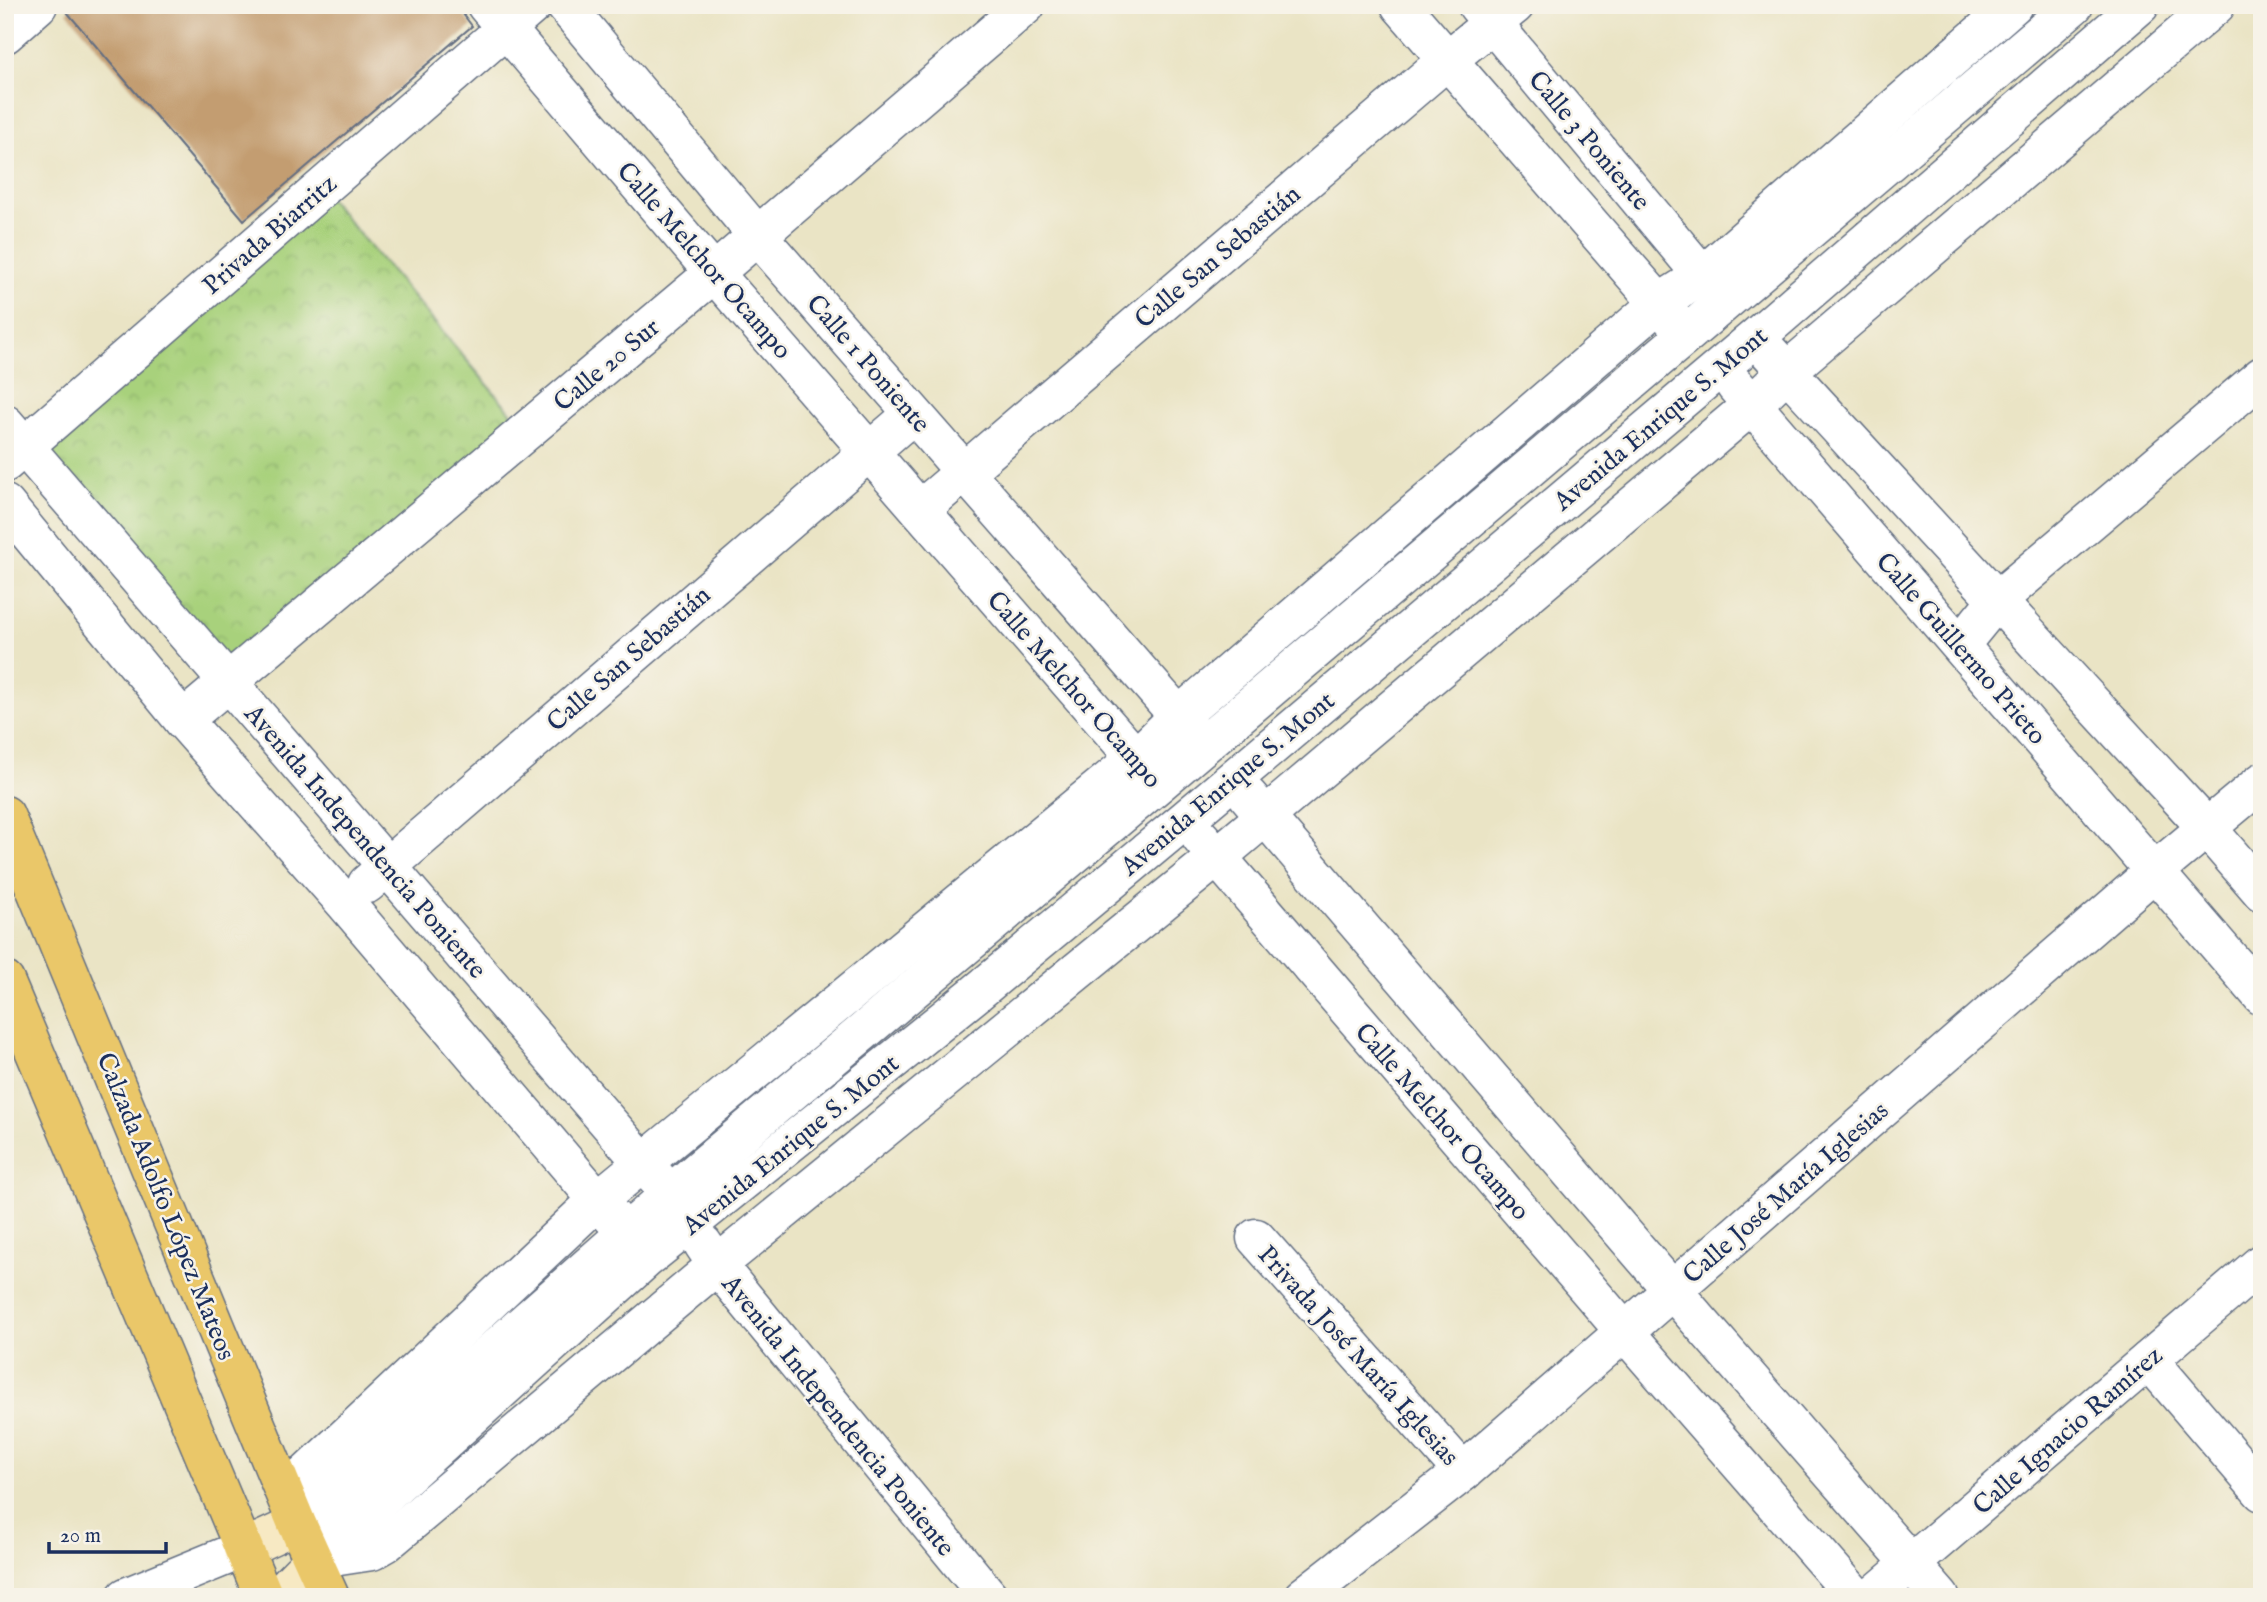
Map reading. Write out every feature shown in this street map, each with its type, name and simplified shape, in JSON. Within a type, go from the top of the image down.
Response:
[{"type":"main road","name":"Calzada Adolfo López Mateos","points":[[5,815],[290,1508],[330,1597]]},
{"type":"main road","points":[[5,981],[264,1597]]},
{"type":"main road","points":[[243,1549],[290,1508]]},
{"type":"main road","points":[[277,1597],[313,1560]]},
{"type":"street","points":[[5,34],[38,5]]},
{"type":"street","name":"Calle 1 Poniente","points":[[565,5],[757,235],[1179,716]]},
{"type":"street","name":"Calle 20 Sur","points":[[183,720],[714,273],[1026,5]]},
{"type":"street","name":"Calle Guillermo Prieto","points":[[1400,5],[1685,334],[1753,404],[2262,996]]},
{"type":"street","points":[[290,1508],[309,1472],[599,1199],[643,1161],[1147,771],[1179,716],[1659,303],[1713,289],[2013,5]]},
{"type":"street","name":"Avenida Enrique S. Mont","points":[[680,1210],[1147,771],[1204,745],[1685,334],[1713,289],[2074,5]]},
{"type":"street","name":"Avenida Enrique S. Mont","points":[[290,1508],[680,1210],[974,995],[1755,338],[2140,5]]},
{"type":"street","points":[[313,1560],[372,1551],[386,1543],[717,1265],[1217,857],[1753,404],[1787,371],[2216,5]]},
{"type":"street","name":"Calle San Sebastián","points":[[920,510],[1446,61],[1495,11]]},
{"type":"street","name":"Calle 3 Poniente","points":[[1495,11],[1713,289]]},
{"type":"street","name":"Calle Melchor Ocampo","points":[[508,13],[714,273],[1147,771],[1217,857],[1856,1597]]},
{"type":"street","name":"Privada Biarritz","points":[[12,445],[508,13]]},
{"type":"street","name":"Calle Guillermo Prieto","points":[[1713,289],[1996,601],[2206,827],[2262,892]]},
{"type":"street","points":[[1960,645],[1996,601],[2262,376]]},
{"type":"street","name":"Calle San Sebastián","points":[[345,904],[913,414]]},
{"type":"street","name":"Avenida Independencia Poniente","points":[[12,445],[229,681],[386,867],[643,1161],[717,1265],[989,1597]]},
{"type":"street","points":[[5,504],[183,720],[345,904],[599,1199],[636,1246]]},
{"type":"street","points":[[1179,716],[1672,1290],[1940,1597]]},
{"type":"street","name":"Calle José María Iglesias","points":[[1303,1597],[1463,1472],[2155,871],[2262,782]]},
{"type":"street","name":"Privada José María Iglesias","points":[[1256,1238],[1463,1472]]},
{"type":"street","name":"Avenida Enrique S. Mont","points":[[313,1560],[636,1246]]},
{"type":"street","name":"Avenida Independencia Poniente","points":[[636,1246],[717,1265]]},
{"type":"street","name":"Calle Ignacio Ramírez","points":[[1872,1597],[2262,1263]]},
{"type":"street","points":[[2148,1360],[2262,1492]]},
{"type":"street","points":[[126,1597],[243,1549]]},
{"type":"green space","points":[[321,189],[527,431],[229,681],[24,447]]},
{"type":"building","points":[[75,5],[456,5],[472,26],[244,220],[67,12]]}]
